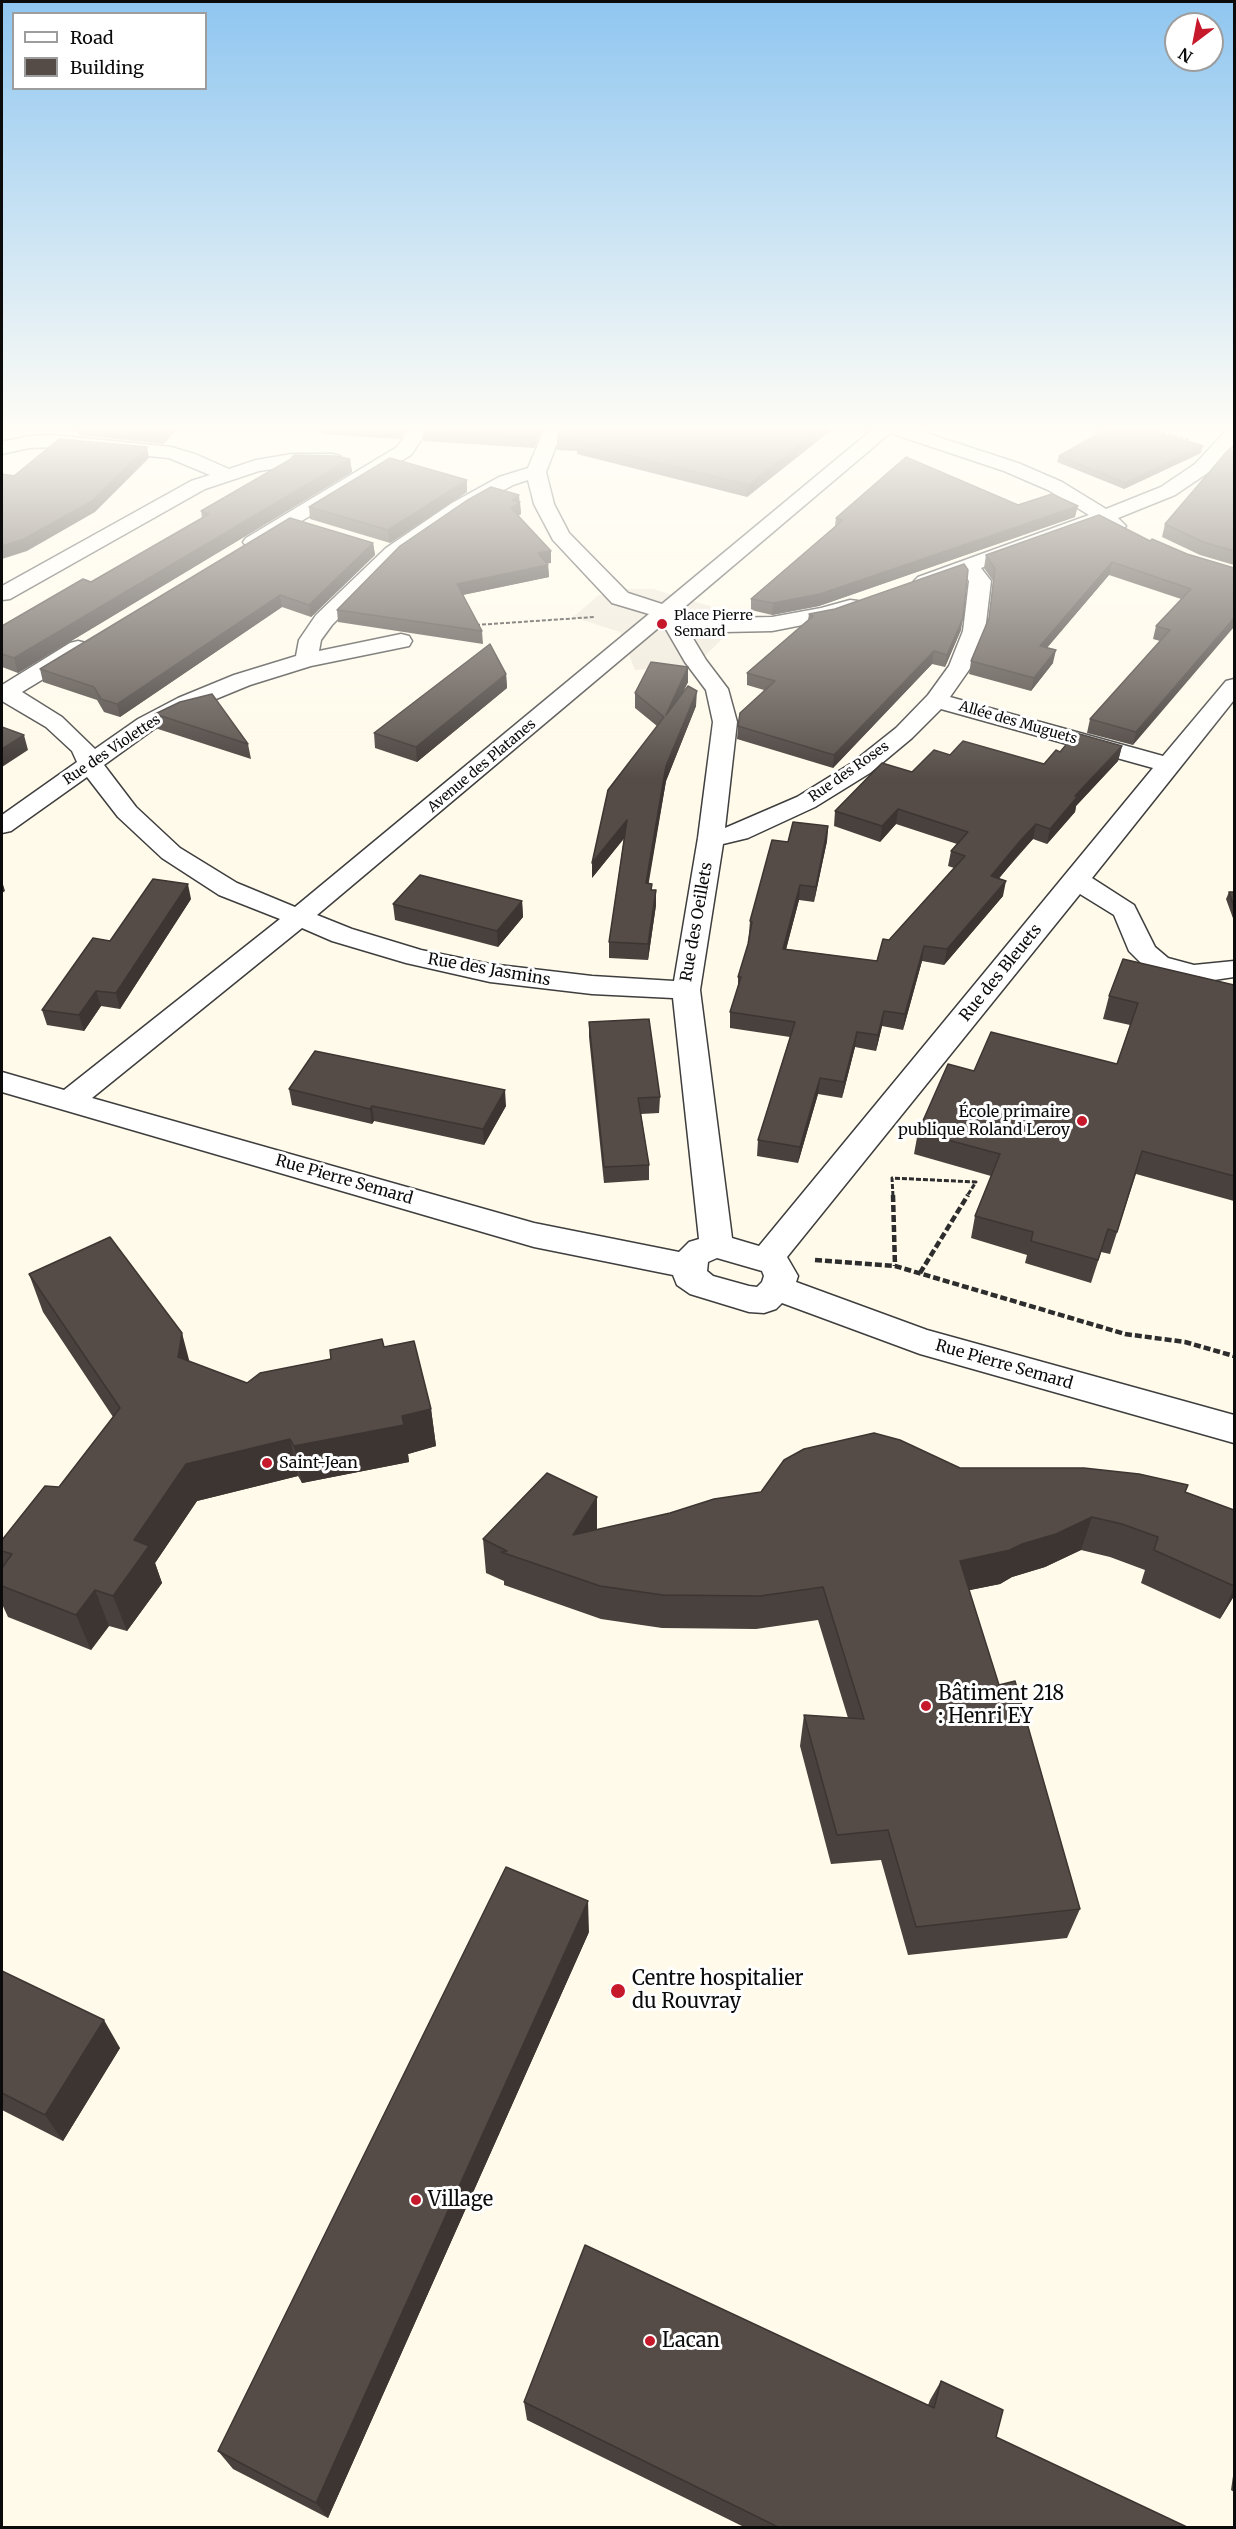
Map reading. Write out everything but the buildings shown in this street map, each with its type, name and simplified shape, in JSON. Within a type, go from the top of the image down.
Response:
[{"type":"street","points":[[2,594],[94,543]]},
{"type":"street","points":[[237,552],[252,543]]},
{"type":"street","points":[[306,660],[310,640],[324,620],[393,552],[406,543]]},
{"type":"street","points":[[567,543],[620,598],[667,612],[724,624],[772,624],[825,614],[869,600]]},
{"type":"street","name":"Avenue des Platanes","points":[[70,1101],[297,918],[748,543]]},
{"type":"street","points":[[902,588],[1031,543]]},
{"type":"street","points":[[370,546],[393,552]]},
{"type":"street","name":"Rue des Roses","points":[[711,838],[739,833],[806,802],[861,768],[904,733],[936,700],[960,667],[974,631],[980,581],[968,566]]},
{"type":"street","name":"Rue des Oeillets","points":[[667,612],[696,662],[717,689],[725,722],[711,838],[686,990],[717,1246]]},
{"type":"street","points":[[4,693],[95,638]]},
{"type":"street","name":"Rue des Violettes","points":[[2,826],[147,724],[186,703],[242,680],[306,660],[401,641]]},
{"type":"street","name":"Rue des Bleuets","points":[[775,1263],[1100,848],[1234,686]]},
{"type":"street","name":"Rue des Jasmins","points":[[4,693],[54,722],[82,748],[90,764],[127,812],[171,853],[228,889],[297,918],[416,957],[490,973],[592,986],[686,990]]},
{"type":"street","name":"Allée des Muguets","points":[[936,700],[1169,765]]},
{"type":"street","points":[[1077,880],[1125,911],[1143,951],[1158,964],[1194,974],[1234,969]]},
{"type":"street","name":"Rue Pierre Semard","points":[[2,1082],[534,1235],[690,1266]]},
{"type":"street","points":[[717,1246],[701,1250],[693,1257],[690,1276],[702,1285],[749,1299],[765,1300],[775,1263]]},
{"type":"street","name":"Rue Pierre Semard","points":[[717,1246],[775,1263],[920,1341],[1234,1429]]},
{"type":"path","points":[[466,626],[596,616]]},
{"type":"path","points":[[895,1266],[892,1178],[976,1182],[920,1273]]},
{"type":"path","points":[[775,1263],[818,1262],[895,1266],[1125,1334],[1185,1342],[1234,1356]]},
{"type":"shaded area","name":"Place Pierre Semard","points":[[628,589],[653,589],[713,607],[726,617],[728,633],[705,656],[684,666],[635,670],[620,632],[573,617],[599,595]]},
{"type":"place","name":"Place Pierre Semard","points":[[662,624]]},
{"type":"place","name":"École primaire publique Roland Leroy","points":[[1082,1121]]},
{"type":"place","name":"Saint-Jean","points":[[267,1463]]},
{"type":"place","name":"Bâtiment 218 : Henri EY","points":[[926,1706]]},
{"type":"place","name":"Centre hospitalier du Rouvray","points":[[618,1991]]},
{"type":"place","name":"Village","points":[[416,2200]]},
{"type":"place","name":"Lacan","points":[[650,2341]]}]
